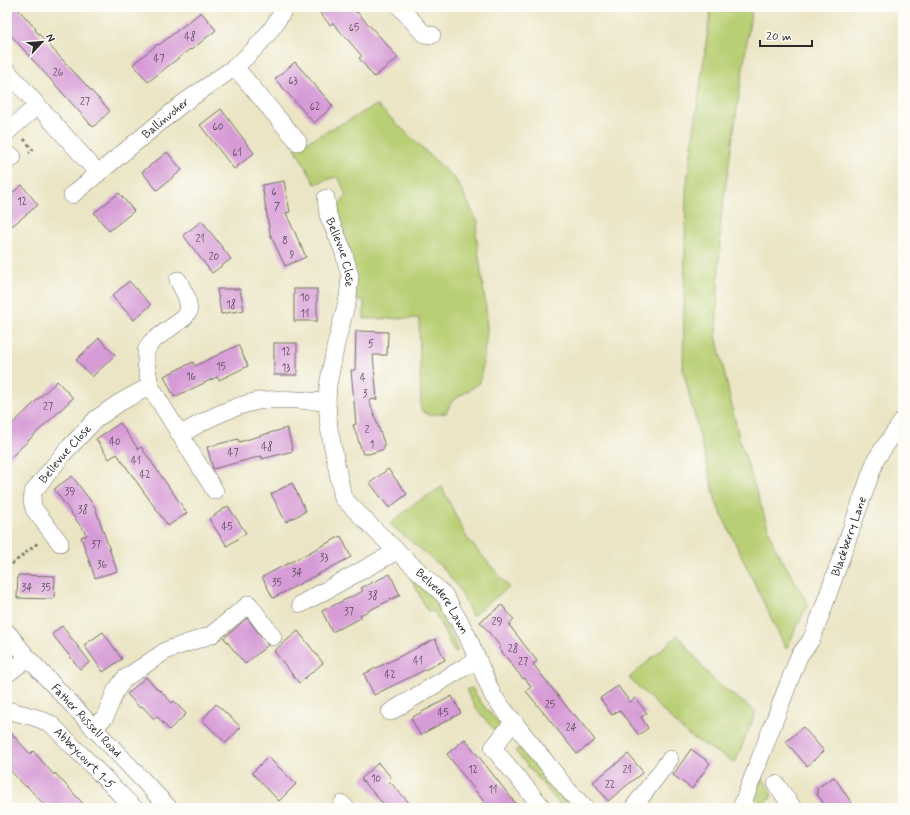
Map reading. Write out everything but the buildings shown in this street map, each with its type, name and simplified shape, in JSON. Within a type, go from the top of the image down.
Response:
[{"type":"street","name":"Ballinvoher","points":[[72,195],[182,104],[235,67],[248,56],[260,45],[285,7]]},
{"type":"street","points":[[400,7],[424,34],[432,35]]},
{"type":"street","points":[[235,67],[298,142]]},
{"type":"street","points":[[7,71],[98,174]]},
{"type":"street","points":[[7,132],[37,106]]},
{"type":"street","name":"Bellevue Close","points":[[326,198],[328,215],[343,250],[350,276],[348,298],[336,344],[328,385],[327,402],[329,428],[343,498]]},
{"type":"street","points":[[178,280],[187,298],[189,311],[184,318],[151,342],[146,351],[146,363],[150,386],[215,491]]},
{"type":"street","name":"Bellevue Close","points":[[56,537],[34,509],[32,492],[64,453],[96,419],[118,403],[150,386]]},
{"type":"street","points":[[181,435],[196,425],[244,404],[266,400],[327,402]]},
{"type":"street","name":"Blackberry Lane","points":[[741,808],[799,656],[811,640],[819,620],[876,460],[903,420]]},
{"type":"street","name":"Belvedere Lawn","points":[[343,498],[397,552],[445,596],[467,634],[493,696],[568,790],[585,808]]},
{"type":"street","points":[[301,604],[397,552]]},
{"type":"street","points":[[93,728],[105,716],[115,692],[124,679],[167,650],[211,635],[248,604],[273,637]]},
{"type":"street","name":"Father Russell Road","points":[[7,632],[28,658],[169,808]]},
{"type":"street","points":[[7,674],[28,658]]},
{"type":"street","points":[[390,712],[478,659]]},
{"type":"street","name":"Abbeycourt 1-5","points":[[7,710],[37,718],[51,724],[134,808]]},
{"type":"street","points":[[514,721],[493,748],[543,808]]},
{"type":"street","points":[[633,808],[670,759]]},
{"type":"street","points":[[776,784],[793,808]]},
{"type":"path","points":[[7,568],[56,537]]},
{"type":"green space","points":[[711,7],[752,7],[721,218],[716,335],[739,438],[774,546],[808,604],[786,649],[717,505],[683,370],[686,190]]},
{"type":"green space","points":[[377,105],[456,180],[478,222],[476,235],[486,308],[487,332],[480,383],[452,401],[446,413],[429,415],[421,410],[419,318],[364,319],[364,300],[353,300],[335,213],[346,195],[338,176],[315,184],[295,148]]},
{"type":"green space","points":[[442,487],[467,538],[509,587],[472,616],[460,590],[444,569],[390,524],[414,504]]},
{"type":"green space","points":[[410,576],[419,580],[439,608],[458,651],[454,652],[434,611],[428,612]]},
{"type":"green space","points":[[678,635],[712,679],[756,712],[735,763],[688,735],[629,678]]},
{"type":"green space","points":[[472,688],[482,704],[502,727],[496,732],[476,709],[466,690]]},
{"type":"green space","points":[[520,747],[571,808],[563,808],[515,751]]},
{"type":"green space","points":[[762,776],[772,795],[771,798],[761,805],[762,808],[749,808]]}]
